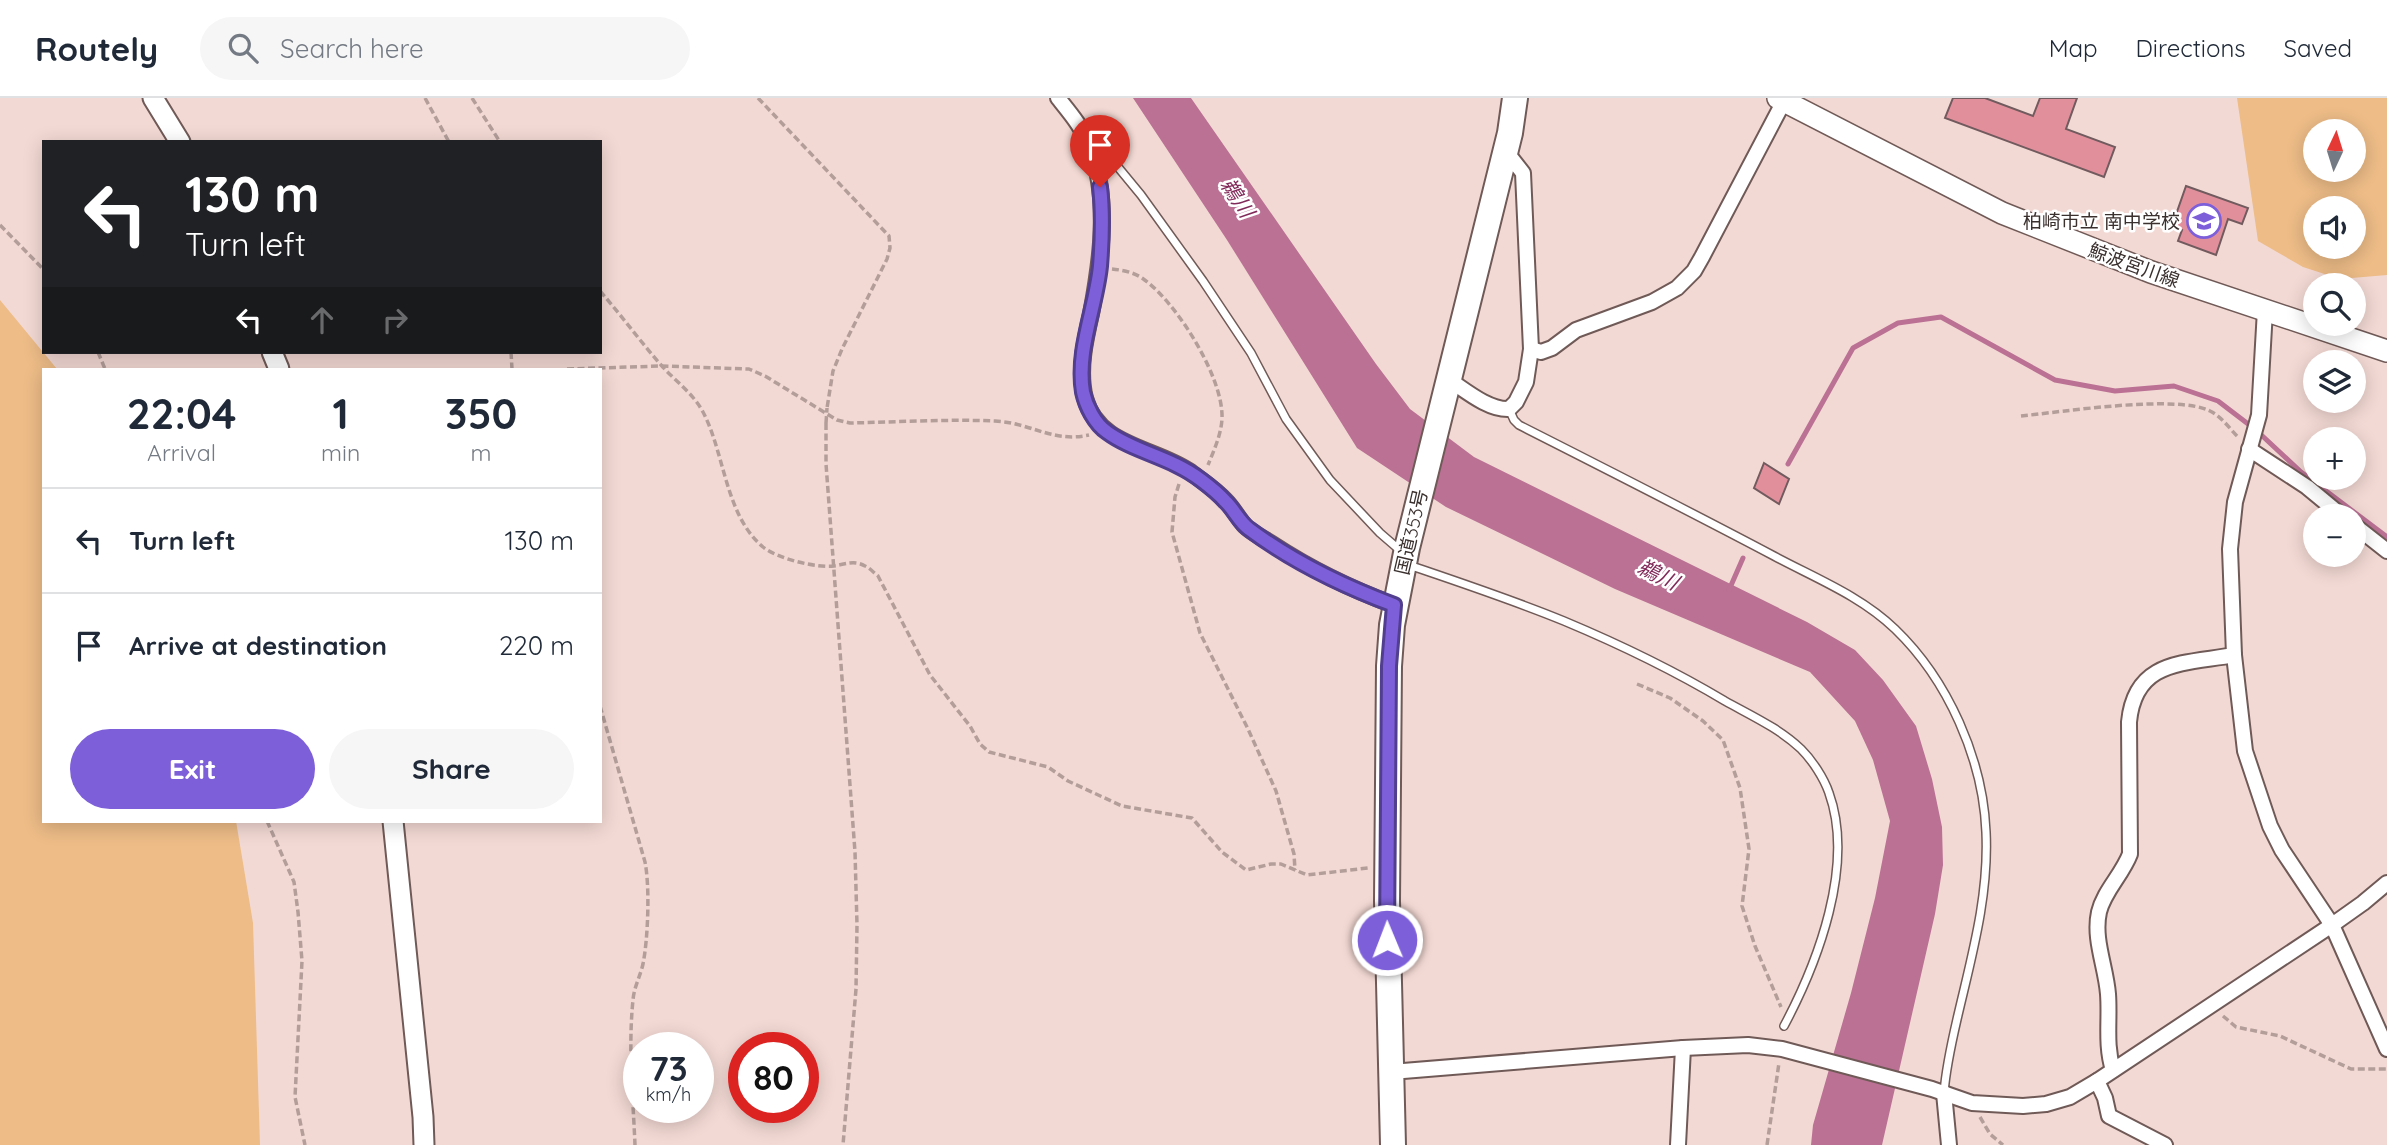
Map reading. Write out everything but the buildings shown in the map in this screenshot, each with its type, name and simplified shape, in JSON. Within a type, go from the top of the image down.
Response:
[{"type":"highway","name":"国道353号","points":[[1393,1145],[1387,866],[1389,666],[1394,605],[1504,155],[1515,98]]},
{"type":"main road","name":"鯨波宮川線","points":[[1781,100],[2002,213],[2151,272],[2387,351]]},
{"type":"street","points":[[153,98],[179,140]]},
{"type":"street","points":[[1058,98],[1079,125],[1090,146],[1102,201],[1100,267],[1085,347],[1082,384],[1087,405],[1106,432],[1186,469],[1226,501],[1246,527],[1275,546],[1305,565],[1361,593],[1394,605]]},
{"type":"street","points":[[1531,349],[1541,352],[1552,348],[1576,330],[1651,302],[1677,288],[1694,271],[1702,257],[1781,100]]},
{"type":"street","points":[[1447,385],[1483,402],[1509,409],[1516,402],[1526,382],[1531,349],[1523,173],[1512,159],[1504,155]]},
{"type":"street","points":[[2265,310],[2259,415],[2235,502],[2231,533],[2234,654],[2245,751],[2270,826],[2282,850],[2332,925],[2387,1049]]},
{"type":"street","points":[[2250,444],[2328,504]]},
{"type":"street","points":[[2366,535],[2387,551]]},
{"type":"street","points":[[2113,1070],[2107,1040],[2108,994],[2097,924],[2103,902],[2124,869],[2131,846],[2129,722],[2133,701],[2144,681],[2161,668],[2234,654]]},
{"type":"street","points":[[393,823],[424,1116],[424,1145]]},
{"type":"street","points":[[1391,1072],[1748,1045],[1788,1051],[1938,1091],[1972,1104],[2046,1104],[2070,1097],[2097,1082],[2332,925],[2387,883]]},
{"type":"street","points":[[1678,1145],[1684,1048]]},
{"type":"street","points":[[2097,1082],[2105,1098],[2109,1116],[2165,1145]]},
{"type":"street","points":[[1938,1091],[1949,1145]]},
{"type":"lane","points":[[1090,146],[1099,148],[1108,155],[1141,195],[1203,281],[1251,353],[1286,419],[1330,480],[1405,556],[1562,620],[1697,684],[1786,736],[1803,751],[1829,792],[1838,840],[1836,882],[1812,968],[1784,1026]]},
{"type":"lane","points":[[1509,409],[1514,421],[1519,425],[1716,525],[1877,612],[1912,646],[1947,697],[1960,724],[1978,776],[1986,833],[1982,910],[1948,1062],[1938,1091]]},
{"type":"path","points":[[425,98],[448,140]]},
{"type":"path","points":[[472,98],[499,140]]},
{"type":"path","points":[[758,98],[889,236],[890,248],[833,370],[826,423],[826,464],[855,852],[857,926],[856,989],[843,1145]]},
{"type":"path","points":[[0,225],[42,268]]},
{"type":"path","points":[[1100,267],[1127,271],[1141,277],[1161,294],[1197,343],[1211,368],[1217,385],[1222,417],[1220,433],[1202,480]]},
{"type":"path","points":[[602,293],[703,411],[736,505],[756,539],[765,549],[775,554],[812,565],[857,563],[866,566],[878,576],[930,675],[970,726],[980,744],[989,752],[1048,767],[1068,781],[1122,806],[1192,818],[1222,852],[1246,870],[1281,864],[1307,875],[1387,866]]},
{"type":"path","points":[[598,368],[662,366],[749,369],[836,420],[850,423],[996,421],[1026,425],[1072,439],[1106,432]]},
{"type":"path","points":[[2021,416],[2114,406],[2175,405],[2210,411],[2250,444]]},
{"type":"path","points":[[1186,469],[1175,497],[1172,521],[1178,557],[1200,634],[1276,790],[1294,854],[1295,870]]},
{"type":"path","points":[[1637,684],[1670,698],[1703,721],[1723,740],[1728,751],[1740,788],[1749,849],[1742,906],[1755,946],[1780,1003],[1784,1026]]},
{"type":"path","points":[[602,712],[649,884],[643,961],[635,987],[631,1022],[635,1145]]},
{"type":"path","points":[[268,823],[294,882],[298,912],[302,961],[295,1097],[305,1145]]},
{"type":"path","points":[[2216,1002],[2222,1015],[2236,1027],[2280,1036],[2351,1069],[2387,1069]]},
{"type":"path","points":[[1767,1145],[1788,1051]]},
{"type":"path","points":[[1972,1104],[1990,1134],[2003,1145]]},
{"type":"shaded area","points":[[2237,98],[2387,98],[2387,275],[2366,277],[2366,273],[2322,273],[2303,267],[2258,241]]},
{"type":"shaded area","points":[[0,300],[56,368],[42,368],[42,823],[236,823],[253,923],[260,1145],[0,1145]]},
{"type":"water","name":"鵜川","points":[[1133,98],[1191,98],[1410,409],[1474,457],[1807,622],[1855,650],[1883,680],[1916,726],[1932,779],[1942,827],[1943,865],[1935,914],[1882,1145],[1811,1145],[1813,1125],[1875,898],[1890,821],[1873,760],[1855,721],[1810,672],[1615,589],[1446,507],[1357,448],[1227,240]]},
{"type":"waterway","points":[[1788,464],[1853,348],[1898,323],[1941,317],[2055,380],[2115,391],[2174,386],[2218,401],[2256,430],[2301,472],[2387,537]]},
{"type":"waterway","points":[[1729,590],[1743,558]]},
{"type":"place","name":"柏崎市立 南中学校","points":[[2204,221]]},
{"type":"route","points":[[1100,187],[1100,267],[1082,371],[1087,405],[1097,421],[1106,432],[1178,464],[1202,480],[1226,501],[1246,527],[1305,565],[1361,593],[1394,605],[1389,666],[1387,940]]}]
